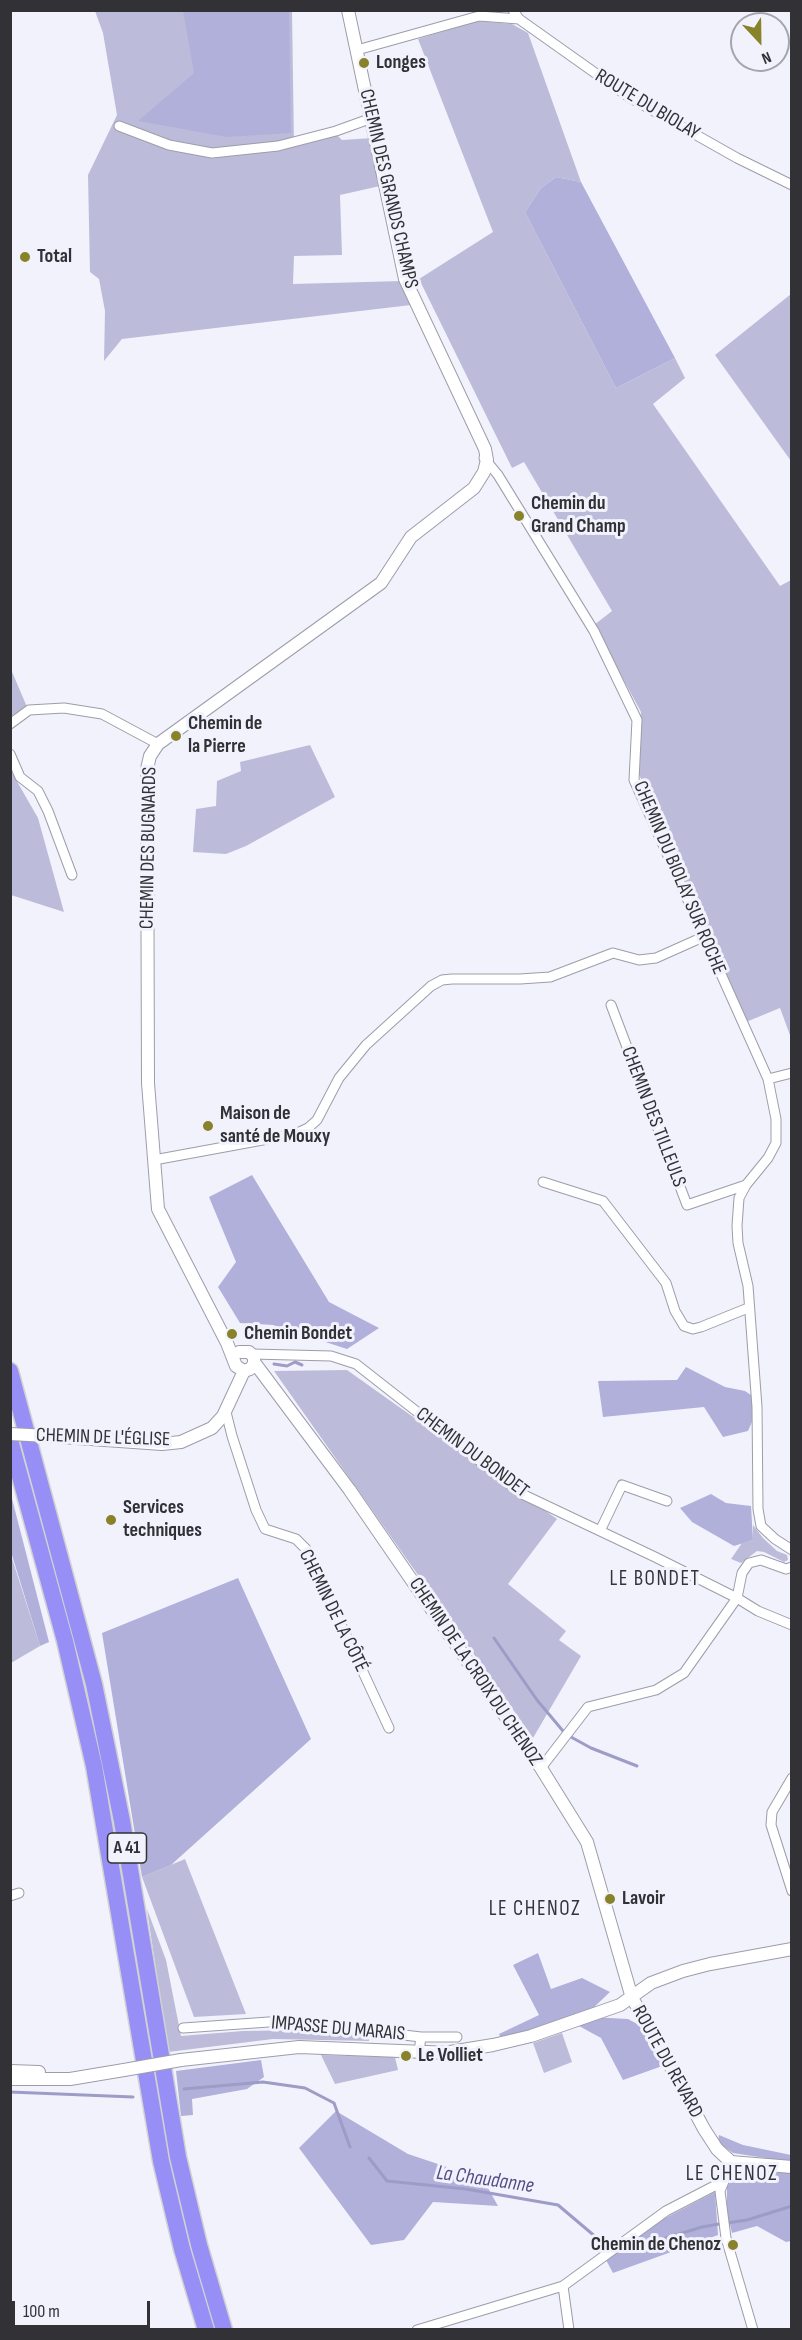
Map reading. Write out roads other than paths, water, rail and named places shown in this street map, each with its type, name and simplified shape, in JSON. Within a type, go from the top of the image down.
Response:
[{"type":"highway","name":"A 41","points":[[10,1371],[94,1684],[126,1843],[178,2157],[199,2245],[224,2330]]},
{"type":"highway","name":"A 41","points":[[10,1440],[65,1641],[90,1747],[114,1875],[161,2161],[182,2249],[206,2330]]},
{"type":"street","name":"CHEMIN DES GRANDS CHAMPS","points":[[348,10],[405,279],[485,458]]},
{"type":"street","name":"ROUTE DU BIOLAY","points":[[513,10],[519,19],[629,97],[737,158],[792,185]]},
{"type":"street","points":[[357,50],[479,16],[519,19]]},
{"type":"street","points":[[118,126],[169,145],[212,153],[271,147],[336,131],[372,118]]},
{"type":"street","name":"CHEMIN DU BIOLAY SUR ROCHE","points":[[485,458],[498,475],[594,631],[637,720],[634,780],[768,1079],[776,1119],[776,1143],[768,1158],[746,1185]]},
{"type":"street","name":"CHEMIN DES BUGNARDS","points":[[245,1364],[227,1343],[158,1209],[148,1083],[147,769],[150,756],[158,744],[381,583],[411,537],[468,494],[477,482],[485,458]]},
{"type":"street","points":[[10,724],[29,710],[64,708],[102,714],[158,744]]},
{"type":"street","points":[[10,754],[20,777],[38,791],[72,875]]},
{"type":"street","points":[[153,1160],[295,1134],[308,1128],[317,1120],[339,1078],[366,1045],[431,986],[441,980],[550,977],[613,953],[639,960],[656,958],[703,937]]},
{"type":"street","name":"CHEMIN DES TILLEULS","points":[[610,1005],[687,1205],[746,1185]]},
{"type":"street","points":[[768,1079],[792,1073]]},
{"type":"street","points":[[543,1182],[603,1201],[666,1283],[675,1311],[684,1326],[693,1329],[701,1327],[748,1308]]},
{"type":"street","points":[[746,1185],[739,1198],[737,1226],[738,1243],[748,1286],[757,1407],[758,1509],[761,1526],[792,1550]]},
{"type":"street","name":"CHEMIN DU BONDET","points":[[245,1364],[271,1356],[331,1356],[356,1364],[522,1494],[737,1598],[758,1611],[792,1624]]},
{"type":"street","name":"CHEMIN DE LA CROIX DU CHENOZ","points":[[245,1364],[264,1373],[349,1488],[541,1768],[587,1842],[632,1998]]},
{"type":"street","name":"CHEMIN DE L'ÉGLISE","points":[[10,1434],[162,1444],[198,1436],[212,1428],[226,1412],[245,1364]]},
{"type":"street","name":"CHEMIN DE LA CÔTÉ","points":[[226,1412],[256,1510],[265,1529],[296,1539],[306,1549],[389,1728]]},
{"type":"street","points":[[600,1531],[622,1485],[667,1501]]},
{"type":"street","points":[[541,1768],[588,1707],[656,1690],[684,1673],[737,1598],[742,1573],[749,1563],[761,1560],[786,1569],[792,1567]]},
{"type":"street","points":[[792,1778],[772,1812],[771,1825],[792,1891]]},
{"type":"street","points":[[632,1998],[651,1983],[683,1971],[792,1949]]},
{"type":"street","name":"ROUTE DU REVARD","points":[[10,2079],[60,2080],[181,2061],[299,2047],[470,2054],[495,2052],[531,2036],[620,2005],[632,1998],[717,2149],[726,2175]]},
{"type":"street","name":"IMPASSE DU MARAIS","points":[[183,2028],[283,2021],[421,2037],[456,2037]]},
{"type":"street","name":"IMPASSE DU MARAIS","points":[[419,2052],[421,2037]]},
{"type":"street","name":"ROUTE DU REVARD","points":[[10,2071],[67,2073],[124,2070]]},
{"type":"street","points":[[417,2330],[563,2286],[659,2216],[726,2175],[768,2163],[792,2167]]},
{"type":"street","points":[[726,2175],[726,2238],[753,2330]]},
{"type":"street","points":[[563,2286],[569,2330]]},
{"type":"waterway","points":[[274,1364],[287,1366],[295,1362],[302,1365]]},
{"type":"waterway","points":[[494,1638],[537,1700],[563,1731]]},
{"type":"waterway","points":[[571,1737],[591,1748],[637,1766]]},
{"type":"waterway","points":[[184,2089],[263,2082],[305,2088],[334,2103],[350,2147]]},
{"type":"waterway","name":"La Chaudanne","points":[[10,2092],[133,2097]]},
{"type":"waterway","name":"La Chaudanne","points":[[369,2158],[387,2181],[466,2189],[558,2205],[597,2238]]},
{"type":"waterway","name":"La Chaudanne","points":[[727,2223],[747,2220],[792,2206]]},
{"type":"waterway","name":"La Chaudanne","points":[[627,2250],[719,2224]]},
{"type":"place","name":"Longes","points":[[364,63]]},
{"type":"place","name":"Total","points":[[25,257]]},
{"type":"place","name":"Chemin du Grand Champ","points":[[519,516]]},
{"type":"place","name":"Chemin de la Pierre","points":[[176,736]]},
{"type":"place","name":"Maison de santé de Mouxy","points":[[208,1126]]},
{"type":"place","name":"Chemin Bondet","points":[[232,1334]]},
{"type":"place","name":"Services techniques","points":[[111,1520]]},
{"type":"place","name":"Lavoir","points":[[610,1899]]},
{"type":"place","name":"Le Volliet","points":[[406,2056]]},
{"type":"place","name":"Chemin de Chenoz","points":[[733,2245]]},
{"type":"district","name":"LE BONDET","points":[[655,1580]]},
{"type":"district","name":"LE CHENOZ","points":[[535,1910]]},
{"type":"district","name":"LE CHENOZ","points":[[732,2175]]}]
